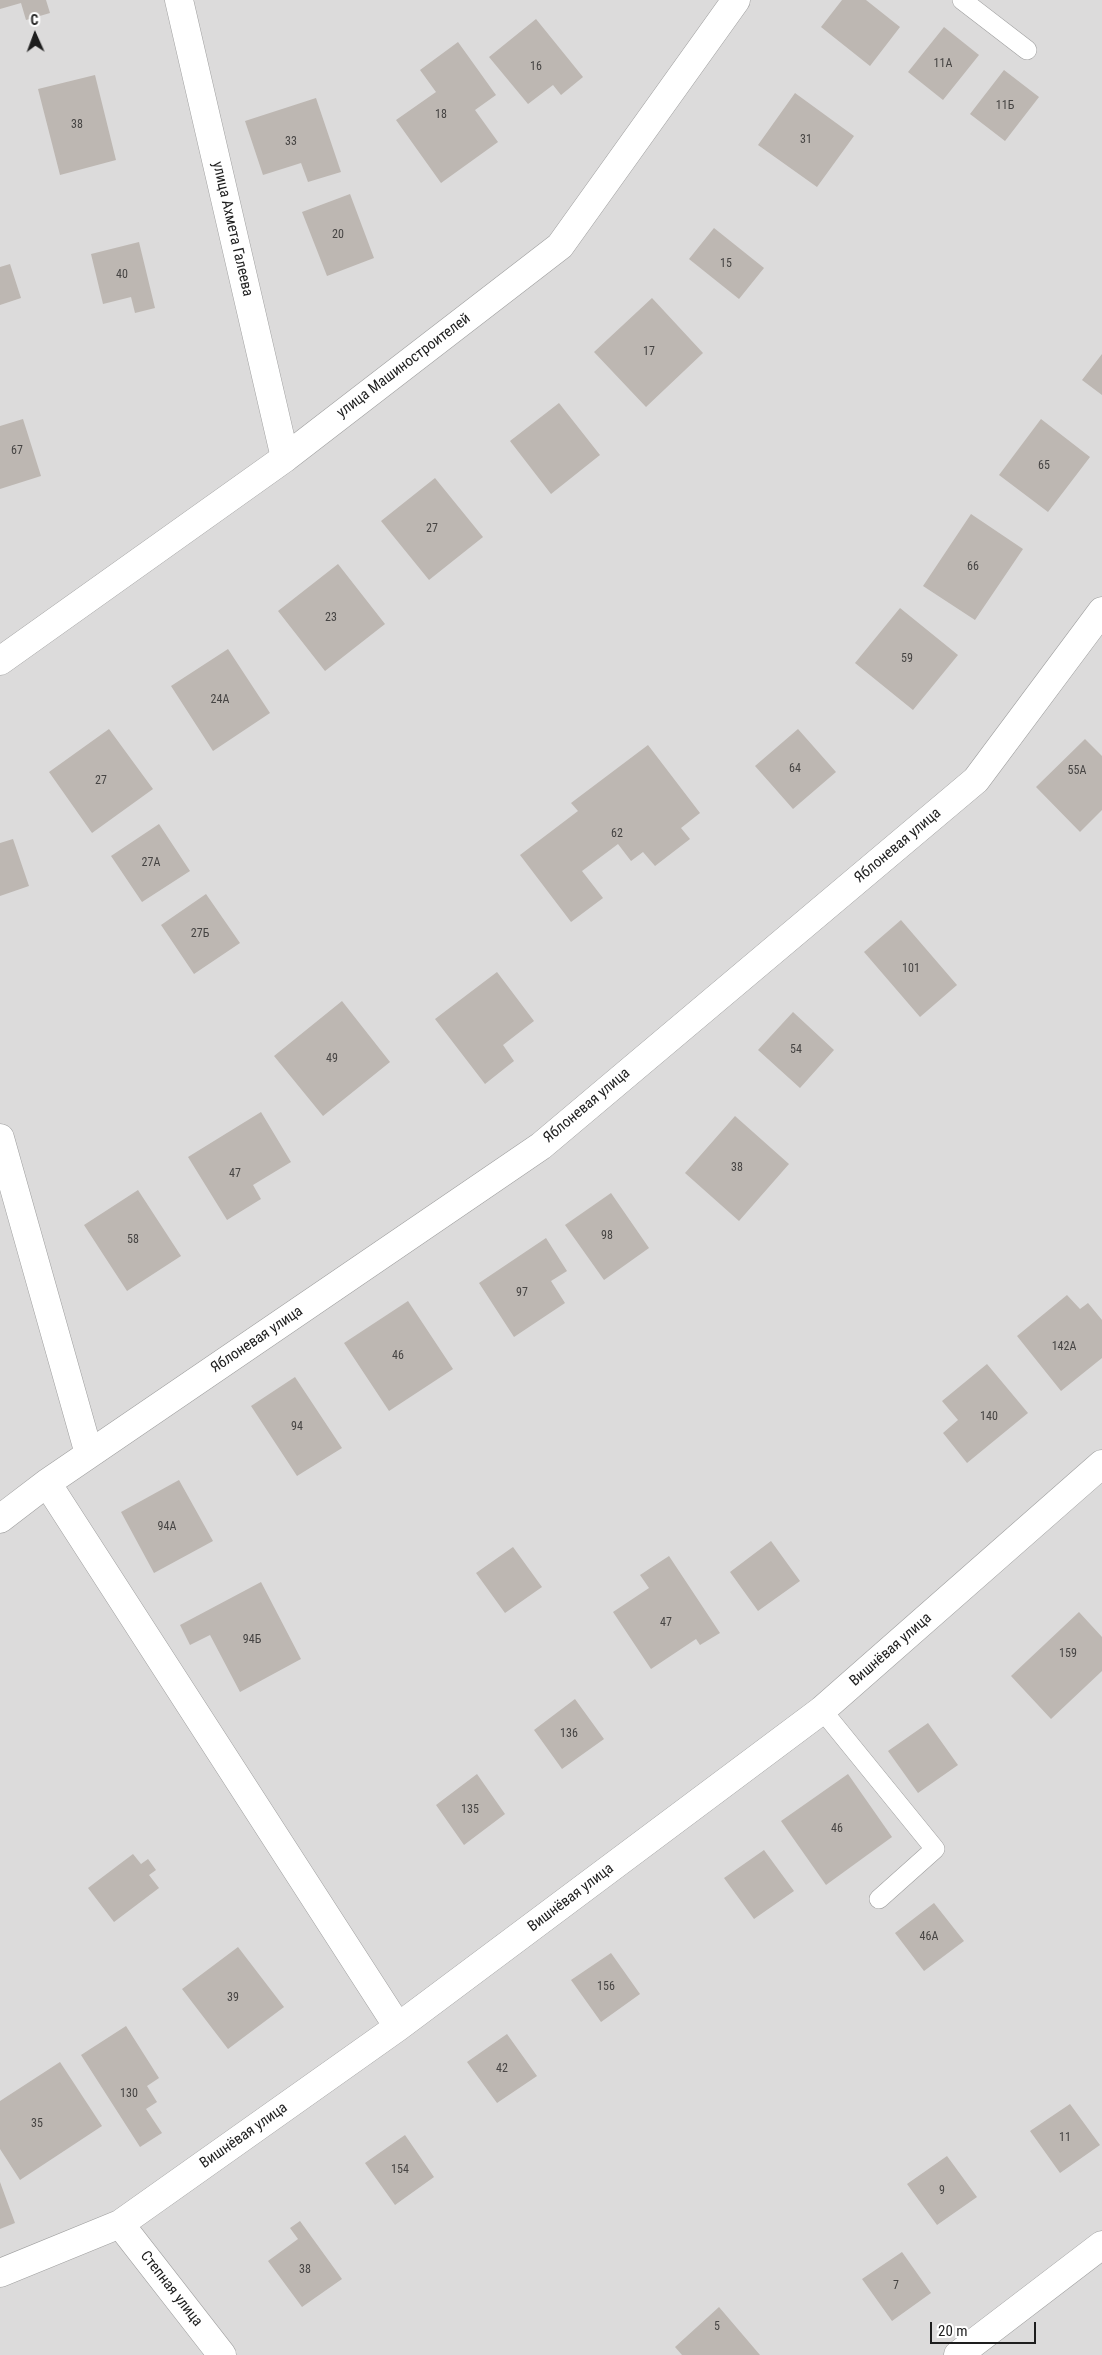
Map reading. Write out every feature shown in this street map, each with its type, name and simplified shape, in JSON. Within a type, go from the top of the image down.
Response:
[{"type":"street","name":"улица Ахмета Галеева","points":[[179,0],[285,458]]},
{"type":"street","name":"улица Машиностроителей","points":[[0,661],[285,458],[560,246],[736,0]]},
{"type":"street","name":"Яблоневая улица","points":[[0,1519],[46,1483],[541,1146],[976,780],[1102,611]]},
{"type":"street","points":[[0,1138],[89,1454]]},
{"type":"street","name":"Вишнёвая улица","points":[[0,2273],[120,2224],[398,2027],[822,1710],[1102,1464]]},
{"type":"street","points":[[46,1483],[398,2027]]},
{"type":"street","name":"Степная улица","points":[[120,2224],[222,2355]]},
{"type":"street","points":[[958,2355],[1102,2245]]},
{"type":"lane","points":[[962,0],[1027,50]]},
{"type":"lane","points":[[822,1710],[935,1849],[879,1899]]},
{"type":"shaded area","points":[[0,0],[1102,0],[1102,2355],[0,2355]]},
{"type":"building","points":[[0,0],[46,0],[50,13],[26,20],[21,3],[0,9]]},
{"type":"building","points":[[842,0],[866,0],[900,27],[870,66],[821,27]]},
{"type":"building","points":[[536,19],[583,77],[561,95],[553,85],[528,104],[489,57]]},
{"type":"building","points":[[944,27],[979,55],[943,100],[908,72]]},
{"type":"building","points":[[458,42],[496,95],[475,110],[498,142],[441,183],[396,120],[436,92],[420,70]]},
{"type":"building","points":[[1004,70],[1039,97],[1005,141],[970,114]]},
{"type":"building","points":[[95,75],[116,160],[60,175],[38,89]]},
{"type":"building","points":[[795,93],[854,136],[817,187],[758,145]]},
{"type":"building","points":[[316,98],[341,172],[308,182],[301,163],[263,175],[245,121]]},
{"type":"building","points":[[350,194],[374,258],[327,276],[302,212]]},
{"type":"building","points":[[714,228],[764,268],[739,299],[689,259]]},
{"type":"building","points":[[139,242],[155,308],[135,313],[131,297],[103,304],[91,254]]},
{"type":"building","points":[[10,264],[21,298],[0,305],[0,267]]},
{"type":"building","points":[[652,298],[703,353],[646,407],[594,352]]},
{"type":"building","points":[[1102,354],[1102,395],[1082,380]]},
{"type":"building","points":[[559,403],[600,455],[551,494],[510,441]]},
{"type":"building","points":[[23,419],[41,476],[0,489],[0,426]]},
{"type":"building","points":[[1041,419],[1090,457],[1048,512],[999,475]]},
{"type":"building","points":[[435,478],[483,537],[429,580],[381,521]]},
{"type":"building","points":[[971,514],[1023,549],[975,620],[923,586]]},
{"type":"building","points":[[338,564],[385,624],[325,671],[278,611]]},
{"type":"building","points":[[900,608],[958,655],[913,710],[855,663]]},
{"type":"building","points":[[228,649],[270,713],[213,751],[171,686]]},
{"type":"building","points":[[109,729],[153,789],[92,833],[49,772]]},
{"type":"building","points":[[798,729],[836,772],[793,809],[755,766]]},
{"type":"building","points":[[1085,739],[1102,756],[1102,810],[1080,832],[1036,787]]},
{"type":"building","points":[[648,745],[700,813],[681,828],[690,839],[655,866],[643,852],[631,861],[618,844],[582,871],[603,898],[571,922],[520,855],[578,811],[571,803]]},
{"type":"building","points":[[159,824],[190,871],[142,902],[111,856]]},
{"type":"building","points":[[13,839],[29,886],[0,896],[0,843]]},
{"type":"building","points":[[206,894],[240,943],[194,974],[161,925]]},
{"type":"building","points":[[901,920],[957,985],[920,1017],[864,952]]},
{"type":"building","points":[[497,972],[534,1021],[503,1045],[514,1061],[485,1084],[435,1019]]},
{"type":"building","points":[[342,1001],[390,1062],[323,1116],[274,1056]]},
{"type":"building","points":[[793,1012],[834,1050],[800,1088],[758,1050]]},
{"type":"building","points":[[261,1112],[291,1162],[253,1185],[261,1199],[227,1220],[188,1157]]},
{"type":"building","points":[[735,1116],[789,1164],[739,1221],[685,1173]]},
{"type":"building","points":[[138,1190],[181,1256],[127,1291],[84,1225]]},
{"type":"building","points":[[611,1193],[649,1248],[604,1280],[565,1225]]},
{"type":"building","points":[[546,1238],[567,1271],[551,1281],[565,1303],[514,1337],[479,1283]]},
{"type":"building","points":[[1067,1295],[1080,1309],[1088,1303],[1102,1320],[1102,1358],[1061,1391],[1017,1336]]},
{"type":"building","points":[[408,1301],[453,1369],[389,1411],[344,1343]]},
{"type":"building","points":[[987,1364],[1028,1413],[967,1463],[943,1433],[958,1420],[942,1401]]},
{"type":"building","points":[[295,1377],[342,1448],[297,1476],[251,1406]]},
{"type":"building","points":[[179,1480],[213,1541],[154,1573],[121,1512]]},
{"type":"building","points":[[771,1541],[800,1581],[758,1611],[730,1572]]},
{"type":"building","points":[[513,1547],[542,1587],[505,1613],[476,1573]]},
{"type":"building","points":[[669,1556],[720,1633],[700,1645],[696,1639],[651,1669],[613,1612],[649,1588],[640,1575]]},
{"type":"building","points":[[261,1582],[301,1659],[240,1692],[210,1635],[190,1645],[180,1625]]},
{"type":"building","points":[[1079,1612],[1102,1637],[1102,1671],[1051,1719],[1011,1676]]},
{"type":"building","points":[[575,1699],[604,1739],[562,1769],[534,1730]]},
{"type":"building","points":[[928,1723],[958,1765],[918,1793],[888,1751]]},
{"type":"building","points":[[477,1774],[505,1814],[464,1845],[436,1805]]},
{"type":"building","points":[[848,1774],[892,1837],[826,1885],[781,1821]]},
{"type":"building","points":[[764,1850],[794,1891],[754,1919],[724,1878]]},
{"type":"building","points":[[133,1854],[141,1864],[148,1859],[156,1870],[149,1875],[159,1888],[114,1922],[88,1888]]},
{"type":"building","points":[[934,1903],[964,1941],[924,1971],[895,1933]]},
{"type":"building","points":[[238,1947],[284,2007],[228,2049],[182,1989]]},
{"type":"building","points":[[611,1953],[640,1994],[601,2022],[571,1980]]},
{"type":"building","points":[[126,2026],[159,2078],[147,2086],[157,2102],[146,2109],[162,2133],[140,2147],[81,2055]]},
{"type":"building","points":[[507,2034],[537,2076],[497,2103],[467,2062]]},
{"type":"building","points":[[60,2062],[102,2126],[20,2180],[0,2149],[0,2101]]},
{"type":"building","points":[[1070,2104],[1100,2145],[1060,2173],[1030,2131]]},
{"type":"building","points":[[405,2135],[434,2177],[395,2205],[365,2163]]},
{"type":"building","points":[[947,2156],[977,2197],[937,2225],[907,2184]]},
{"type":"building","points":[[0,2182],[15,2223],[0,2229]]},
{"type":"building","points":[[300,2221],[342,2279],[302,2307],[268,2261],[298,2239],[290,2228]]},
{"type":"building","points":[[902,2252],[931,2293],[892,2321],[862,2279]]},
{"type":"building","points":[[719,2307],[760,2355],[682,2355],[675,2347]]}]
